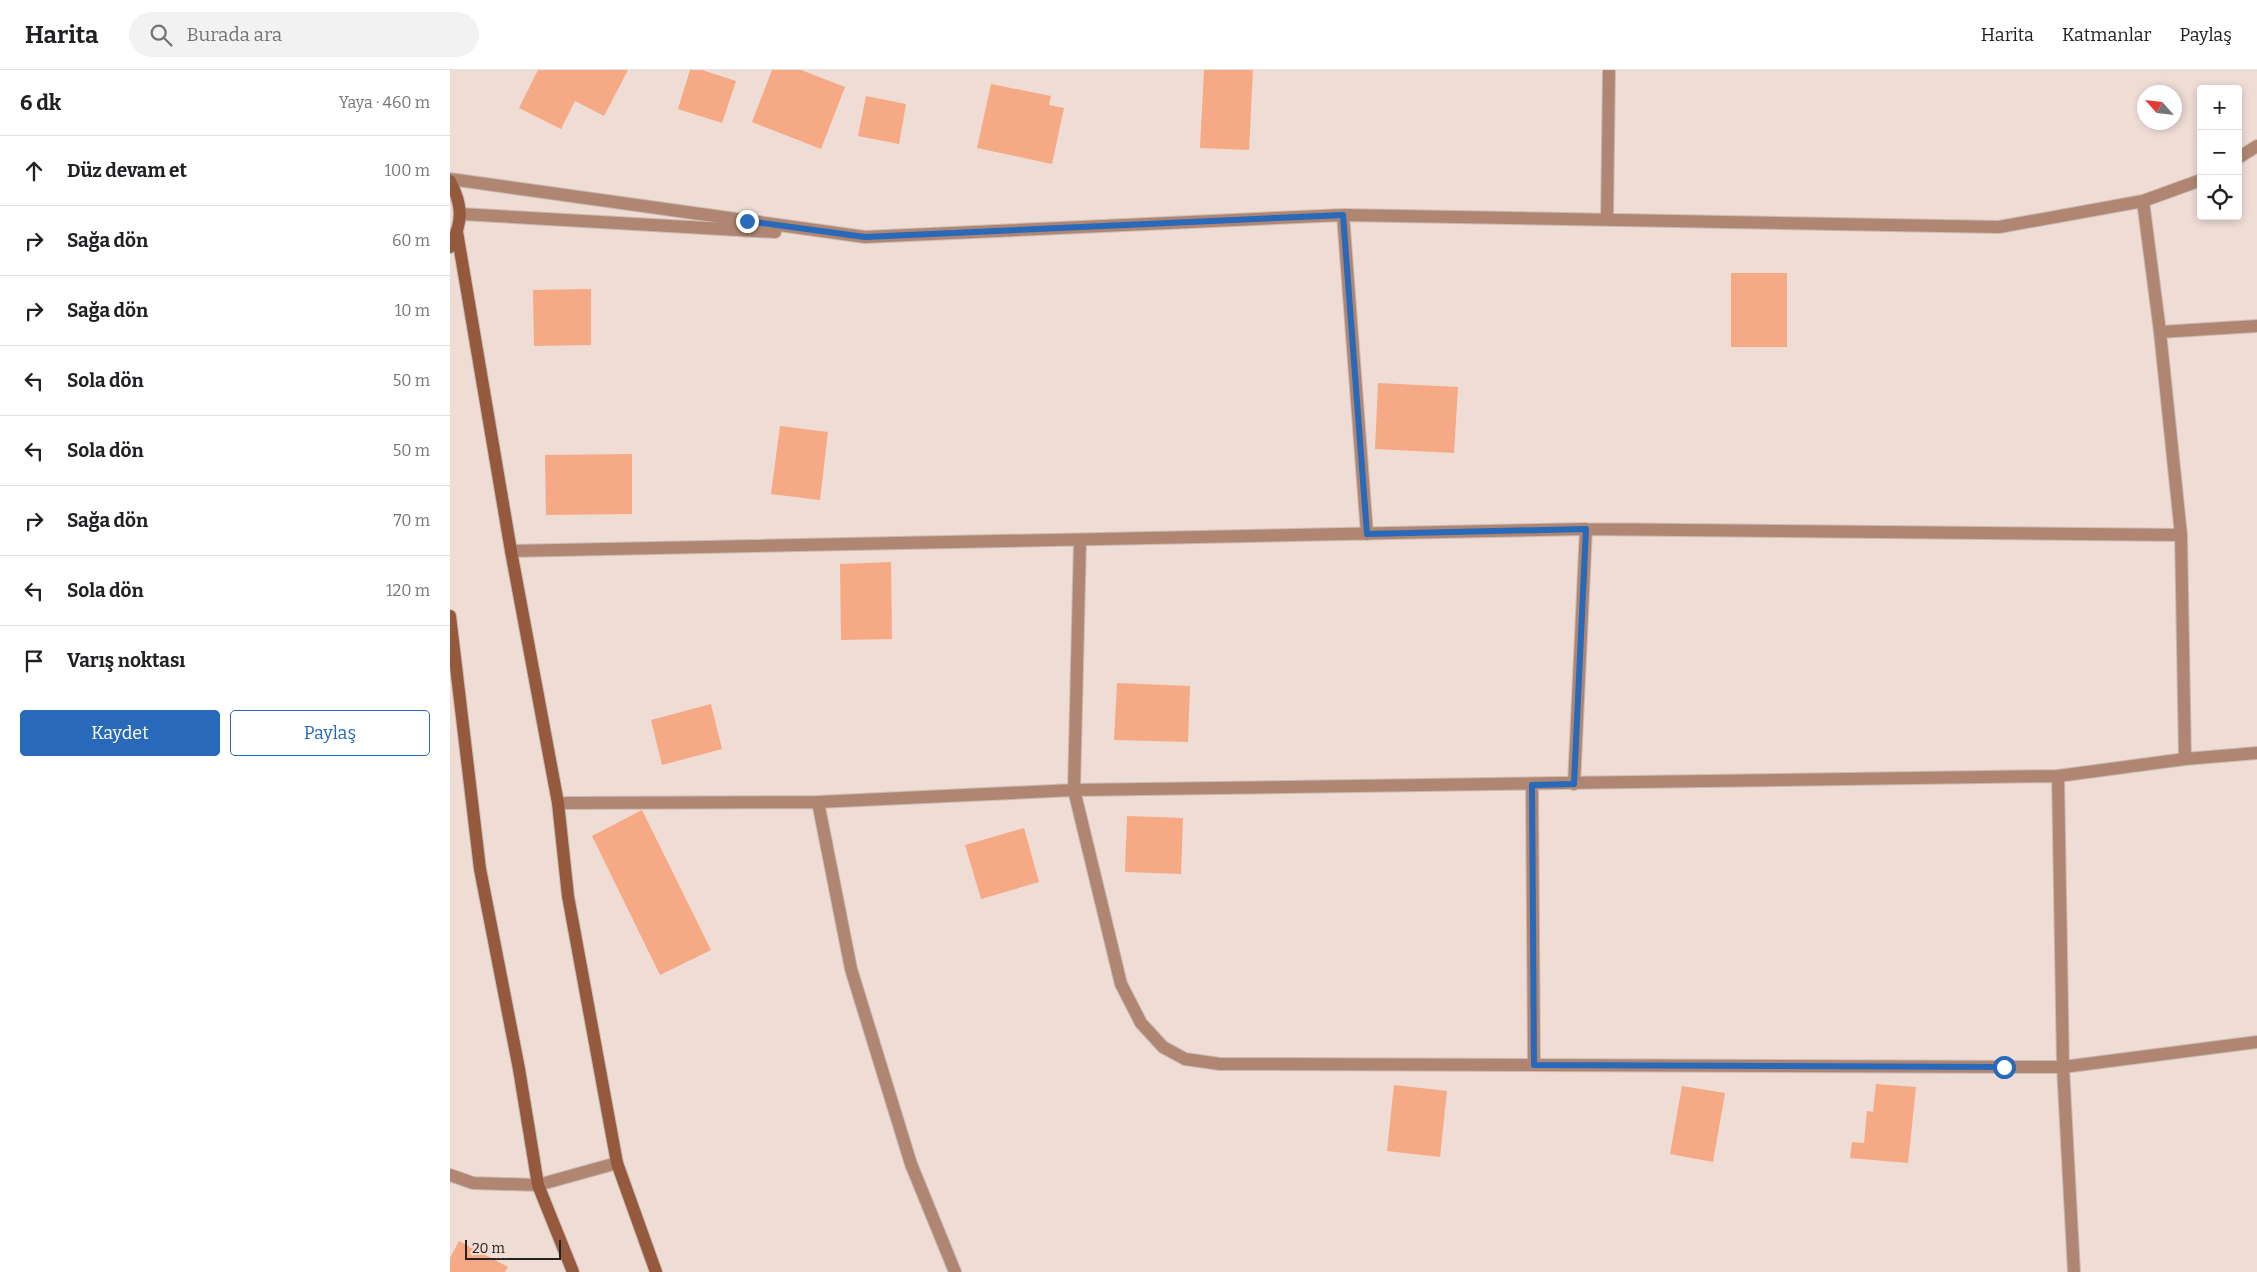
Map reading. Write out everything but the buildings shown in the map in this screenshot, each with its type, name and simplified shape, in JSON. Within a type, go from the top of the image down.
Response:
[{"type":"main road","points":[[450,180],[458,196],[461,214],[458,232],[450,247]]},
{"type":"main road","points":[[458,232],[512,551],[558,803],[568,896],[617,1163],[656,1272]]},
{"type":"main road","points":[[450,616],[480,869],[517,1060],[538,1185],[573,1272]]},
{"type":"street","points":[[1607,220],[1609,70]]},
{"type":"street","points":[[2242,155],[2257,146]]},
{"type":"street","points":[[450,180],[865,237]]},
{"type":"street","points":[[461,214],[865,237],[1343,215],[1999,227],[2143,201],[2197,181]]},
{"type":"street","points":[[2143,201],[2160,332],[2181,535],[2185,760]]},
{"type":"street","points":[[1343,215],[1367,534]]},
{"type":"street","points":[[2160,332],[2257,326]]},
{"type":"street","points":[[512,551],[1586,529],[2181,535]]},
{"type":"street","points":[[1574,784],[1586,529]]},
{"type":"street","points":[[1080,540],[1074,790],[1121,984],[1141,1023],[1163,1047],[1185,1058],[1220,1064],[2063,1067],[2257,1042]]},
{"type":"street","points":[[558,803],[818,802],[1074,790],[1532,785],[2058,776],[2257,752]]},
{"type":"street","points":[[2058,776],[2063,1067],[2074,1272]]},
{"type":"street","points":[[1532,785],[1534,1065]]},
{"type":"street","points":[[818,802],[850,968],[911,1164],[955,1272]]},
{"type":"street","points":[[450,1175],[473,1183],[538,1185],[617,1163]]},
{"type":"route","points":[[747,221],[865,237],[1343,215],[1367,534],[1586,529],[1574,784],[1532,785],[1534,1065],[2004,1067]]}]
